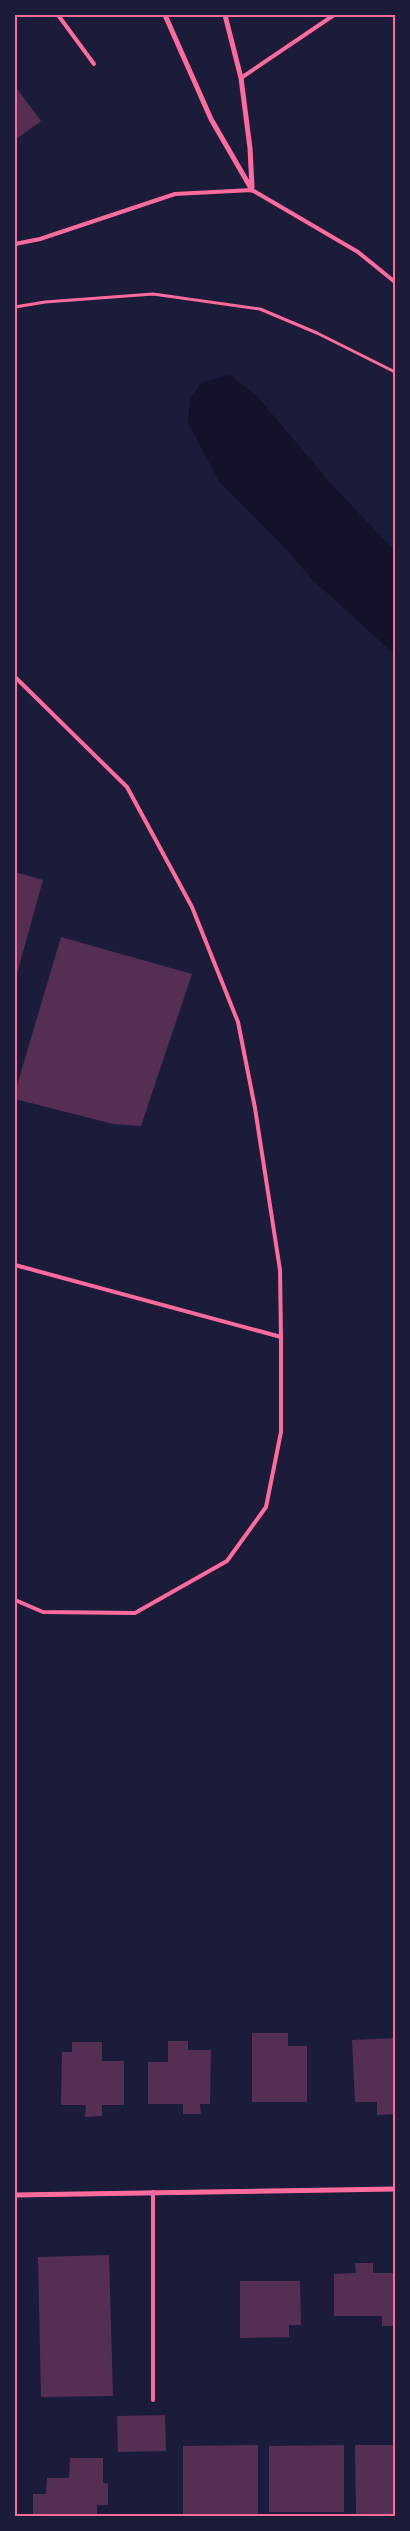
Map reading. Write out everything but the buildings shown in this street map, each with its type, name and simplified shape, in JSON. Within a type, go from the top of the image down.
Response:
[{"type":"street","points":[[165,15],[211,120],[252,190]]},
{"type":"street","points":[[225,15],[241,78],[250,148],[252,190]]},
{"type":"street","points":[[15,2195],[395,2189]]},
{"type":"lane","points":[[58,15],[94,64]]},
{"type":"lane","points":[[241,78],[334,15]]},
{"type":"lane","points":[[15,244],[40,239],[175,194],[252,190],[358,252],[395,282]]},
{"type":"lane","points":[[15,677],[127,787],[192,907],[235,1013],[255,1108],[280,1270],[281,1337],[281,1432],[266,1508],[227,1561],[135,1612],[42,1612],[15,1600]]},
{"type":"lane","points":[[15,1265],[281,1337]]},
{"type":"lane","points":[[153,2192],[153,2400]]},
{"type":"path","points":[[15,307],[45,302],[153,294],[260,309],[317,333],[395,372]]},
{"type":"shaded area","points":[[230,375],[256,395],[332,485],[395,551],[395,655],[313,580],[284,547],[219,481],[188,423],[190,399],[202,382]]}]
